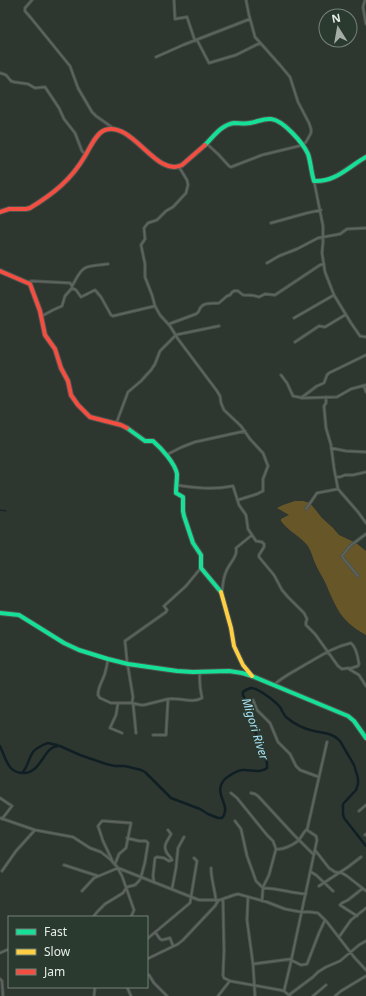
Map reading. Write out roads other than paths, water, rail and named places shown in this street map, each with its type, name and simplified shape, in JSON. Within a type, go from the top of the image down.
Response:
[{"type":"street","points":[[32,0],[25,8],[25,12],[70,66],[78,88],[92,112],[114,129],[127,134],[156,159],[165,164],[173,167],[179,166],[227,125],[251,123],[271,119],[282,124],[290,131],[302,145],[309,158],[323,226],[322,254],[325,272],[334,295],[345,315],[360,336],[366,337]]},
{"type":"street","points":[[174,0],[175,20],[187,18],[196,40],[209,63],[236,55],[260,43]]},
{"type":"street","points":[[206,144],[230,167],[262,155],[302,145],[309,136],[311,129],[298,102],[290,78],[255,37],[246,0]]},
{"type":"street","points":[[365,0],[364,14],[366,24]]},
{"type":"street","points":[[156,57],[250,19]]},
{"type":"street","points":[[0,73],[6,75],[13,82],[28,84],[36,88],[45,87],[59,108],[64,119],[75,134],[82,151],[85,154]]},
{"type":"street","points":[[0,212],[12,208],[26,209],[33,206],[63,185],[101,133],[114,129]]},
{"type":"street","points":[[314,181],[321,182],[335,178],[366,157]]},
{"type":"street","points":[[179,166],[188,185],[186,193],[172,208],[166,211],[157,220],[149,222],[144,228],[144,239],[141,245],[145,264],[145,277],[155,306],[160,315],[169,324],[175,336],[217,391],[224,410],[240,425],[262,452],[268,466],[263,479],[264,489],[262,492],[238,500]]},
{"type":"street","points":[[271,223],[320,210]]},
{"type":"street","points":[[267,263],[316,239],[340,234],[347,229],[366,228]]},
{"type":"street","points":[[41,316],[62,306],[65,296],[85,268],[89,266],[108,264]]},
{"type":"street","points":[[169,324],[199,312],[203,305],[219,303],[226,296],[230,296],[231,292],[233,291],[238,291],[243,295],[256,295],[260,297],[265,294],[275,295],[324,264]]},
{"type":"street","points":[[0,271],[28,282],[69,282],[80,297],[93,290],[104,302],[112,316],[155,306]]},
{"type":"street","points":[[28,282],[35,296],[45,335],[55,349],[61,368],[68,381],[72,396],[90,418],[129,428],[145,441],[153,441],[161,448],[176,470],[176,494],[183,497],[183,513],[192,541],[201,555],[201,568],[222,594]]},
{"type":"street","points":[[294,318],[334,295]]},
{"type":"street","points":[[295,342],[320,326],[325,326],[345,315]]},
{"type":"street","points":[[116,424],[124,400],[129,391],[151,370],[160,351],[175,336],[219,326]]},
{"type":"street","points":[[301,398],[317,386],[324,383],[329,373],[366,355]]},
{"type":"street","points":[[281,375],[295,397],[337,397],[351,390],[365,386],[366,392]]},
{"type":"street","points":[[326,397],[326,403],[324,406],[326,428],[338,489],[366,523]]},
{"type":"street","points":[[166,455],[194,442],[245,431]]},
{"type":"street","points":[[331,448],[346,451],[366,452]]},
{"type":"street","points":[[336,478],[366,472]]},
{"type":"street","points":[[176,485],[204,489],[233,486],[240,506],[246,515],[248,529],[256,542],[264,543],[264,547],[258,555],[259,557],[272,572],[288,597],[304,613],[307,618],[306,625],[315,634],[328,651],[338,666],[342,669],[358,666],[359,664],[358,656],[353,643],[344,644],[328,651],[291,672],[274,685]]},
{"type":"street","points":[[306,509],[317,493],[338,489]]},
{"type":"street","points":[[358,576],[342,558],[342,556],[350,546],[366,534]]},
{"type":"street","points":[[252,535],[236,548],[236,554],[224,577],[222,594],[234,646],[243,665],[252,676]]},
{"type":"street","points":[[136,733],[125,642],[166,612],[167,610],[164,606],[201,568]]},
{"type":"street","points":[[0,613],[19,615],[64,643],[79,650],[108,659],[128,664],[173,671],[229,672],[242,673],[252,676],[350,718],[354,721],[366,738]]},
{"type":"street","points":[[108,659],[105,674],[100,684],[98,696],[111,703],[118,702],[144,705],[173,699],[193,700],[202,698],[199,684],[200,672]]},
{"type":"street","points":[[349,668],[359,675],[366,686]]},
{"type":"street","points":[[153,735],[166,735],[168,700]]},
{"type":"street","points":[[253,700],[257,710],[270,723],[278,742],[291,755],[296,766],[300,770],[319,777]]},
{"type":"street","points":[[118,702],[116,715],[110,728],[122,733]]},
{"type":"street","points":[[276,849],[285,848],[298,840],[307,830],[327,742]]},
{"type":"street","points":[[231,793],[237,798],[272,840],[276,849],[269,875],[263,888],[262,901]]},
{"type":"street","points":[[251,793],[256,795],[314,855]]},
{"type":"street","points":[[0,798],[12,806],[1,819],[35,830],[73,837],[90,848],[101,852],[116,866],[121,875],[134,910],[131,916]]},
{"type":"street","points":[[359,811],[366,805]]},
{"type":"street","points":[[82,891],[91,881],[116,866],[119,854],[125,848],[131,823],[104,821],[98,825],[102,839],[112,862]]},
{"type":"street","points":[[235,821],[241,829],[247,856],[256,881],[263,888],[272,888],[306,894]]},
{"type":"street","points":[[2,871],[16,851],[35,830]]},
{"type":"street","points":[[154,882],[153,876],[155,858],[159,857],[169,861],[172,860],[165,850],[165,844],[171,834],[168,830]]},
{"type":"street","points":[[284,991],[317,840],[316,836],[307,830]]},
{"type":"street","points":[[172,889],[178,848],[184,837]]},
{"type":"street","points":[[94,916],[104,905],[123,893],[127,887],[137,884],[141,877],[146,859],[148,843],[146,841],[127,838]]},
{"type":"street","points":[[315,850],[329,868],[347,876],[366,891]]},
{"type":"street","points":[[319,886],[361,857]]},
{"type":"street","points":[[148,938],[188,904],[191,897],[197,861],[194,858]]},
{"type":"street","points":[[64,866],[98,876]]},
{"type":"street","points":[[116,866],[191,897],[202,900],[223,899],[236,894],[285,909],[316,913],[325,920],[366,970]]},
{"type":"street","points":[[148,959],[174,946],[188,936],[214,906],[217,900],[211,876],[211,868]]},
{"type":"street","points":[[311,872],[314,873],[333,891]]},
{"type":"street","points":[[357,916],[340,905],[362,889]]},
{"type":"street","points":[[248,897],[247,920],[253,964],[255,996]]},
{"type":"street","points":[[223,899],[223,975],[225,979],[230,981],[284,991],[289,996],[317,973],[341,960],[359,945],[366,942]]},
{"type":"street","points":[[339,937],[350,922],[366,908]]},
{"type":"street","points":[[253,964],[292,960],[301,965],[307,964],[325,920]]},
{"type":"street","points":[[155,932],[162,940],[170,938],[174,946]]},
{"type":"street","points":[[148,975],[167,996]]},
{"type":"street","points":[[335,996],[340,991],[366,976]]},
{"type":"street","points":[[0,979],[2,981],[3,996]]},
{"type":"street","points":[[218,996],[230,981]]},
{"type":"street","points":[[313,996],[326,985]]},
{"type":"waterway","points":[[0,510],[6,511]]},
{"type":"waterway","name":"Migori River","points":[[0,746],[8,765],[19,773],[25,773],[36,768],[50,749],[60,746],[106,764],[125,766],[141,770],[145,772],[171,798],[200,809],[218,818],[222,818],[225,813],[225,809],[220,790],[221,784],[225,779],[233,773],[240,771],[261,771],[267,768],[263,751],[251,721],[248,705],[243,695],[243,692],[251,688],[262,692],[280,707],[284,715],[292,722],[307,729],[331,735],[340,741],[354,765],[358,778],[356,790],[343,804],[343,814],[344,818],[366,846]]},
{"type":"waterway","points":[[22,773],[26,768],[31,755],[36,749],[48,743],[57,745]]}]
